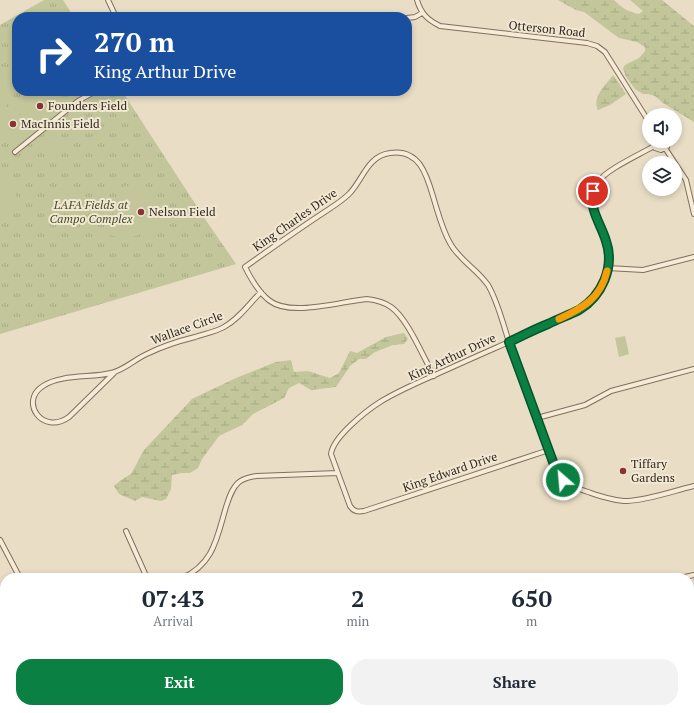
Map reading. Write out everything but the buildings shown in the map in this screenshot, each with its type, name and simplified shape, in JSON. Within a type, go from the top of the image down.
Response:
[{"type":"street","points":[[108,0],[114,12]]},
{"type":"street","points":[[412,17],[422,13],[417,0]]},
{"type":"street","name":"Otterson Road","points":[[422,13],[432,23],[449,28],[587,43],[597,46],[607,55],[642,111]]},
{"type":"street","points":[[15,152],[78,101],[87,96]]},
{"type":"street","name":"King Arthur Drive","points":[[357,512],[350,506],[332,454],[333,445],[338,438],[380,402],[571,314],[586,305],[602,286],[608,268],[607,245],[593,208],[593,191],[598,182],[607,173],[651,148]]},
{"type":"street","points":[[656,148],[659,150],[665,148],[686,180],[694,214]]},
{"type":"street","name":"King Charles Drive","points":[[261,292],[245,266],[348,196],[369,165],[376,158],[392,152],[406,154],[417,160],[425,171],[450,244],[457,254],[487,285],[493,296],[556,470],[563,480],[578,489],[627,501],[694,486]]},
{"type":"street","points":[[608,268],[643,270],[694,257]]},
{"type":"street","points":[[261,292],[271,302],[287,308],[304,308],[368,299],[384,303],[391,307],[400,316],[434,376]]},
{"type":"street","name":"Wallace Circle","points":[[114,372],[66,379],[46,384],[39,389],[34,396],[33,405],[36,413],[45,421],[54,423],[62,421],[69,417],[114,372],[154,350],[224,327],[237,317],[261,292]]},
{"type":"street","points":[[537,418],[585,405],[611,391],[694,369]]},
{"type":"street","name":"King Edward Drive","points":[[357,512],[549,450]]},
{"type":"street","points":[[191,573],[203,564],[210,554],[228,498],[240,481],[248,477],[256,476],[338,473]]},
{"type":"street","points":[[126,531],[145,573]]},
{"type":"street","points":[[0,540],[17,573]]},
{"type":"green space","name":"LAFA Fields at Campo Complex","points":[[44,0],[63,0],[71,12],[23,12]]},
{"type":"green space","points":[[558,0],[614,0],[625,9],[639,14],[643,11],[630,0],[662,0],[694,26],[694,122],[682,115],[682,108],[671,108],[655,96],[643,94],[635,89],[626,77],[623,68],[625,65],[639,58],[645,51],[645,47],[637,42],[619,38],[584,12],[576,10]]},
{"type":"green space","name":"LAFA Fields at Campo Complex","points":[[12,18],[12,96],[125,96],[236,264],[0,334],[0,25]]},
{"type":"green space","points":[[7,72],[11,83],[10,100],[0,114],[0,74]]},
{"type":"green space","points":[[613,75],[626,94],[610,105],[598,110],[596,105],[598,96]]},
{"type":"green space","name":"Founders Field","points":[[26,96],[50,96],[57,102],[55,110],[33,126],[26,114],[24,105]]},
{"type":"green space","name":"MacInnis Field","points":[[14,107],[29,129],[11,145],[0,128],[0,119]]},
{"type":"green space","points":[[58,136],[67,149],[52,160],[43,146]]},
{"type":"green space","points":[[2,174],[23,207],[9,213],[0,214],[0,176]]},
{"type":"green space","name":"Nelson Field","points":[[125,185],[170,207],[159,223],[152,229],[134,236],[115,237],[106,234]]},
{"type":"green space","points":[[68,188],[69,206],[65,210],[49,211],[47,190]]},
{"type":"green space","points":[[404,333],[408,339],[404,344],[393,345],[375,352],[366,359],[359,359],[350,366],[336,387],[311,390],[299,383],[289,388],[284,398],[253,414],[242,425],[219,436],[202,459],[198,468],[190,473],[172,475],[171,489],[166,499],[161,501],[142,497],[135,501],[119,494],[114,486],[131,474],[144,450],[192,399],[236,378],[276,362],[291,360],[294,372],[308,371],[330,378],[339,373],[350,351],[357,353],[386,337]]},
{"type":"green space","points":[[625,336],[629,354],[619,357],[615,338]]},
{"type":"slow traffic","points":[[559,319],[586,305],[602,286],[607,271]]},
{"type":"place","name":"Founders Field","points":[[40,106]]},
{"type":"place","name":"MacInnis Field","points":[[13,124]]},
{"type":"place","name":"Nelson Field","points":[[141,212]]},
{"type":"place","name":"Tiffary Gardens","points":[[623,471]]},
{"type":"route","points":[[563,480],[556,470],[509,342],[578,310],[586,305],[602,286],[607,274],[608,253],[606,240],[594,213],[592,203],[593,191]]}]
